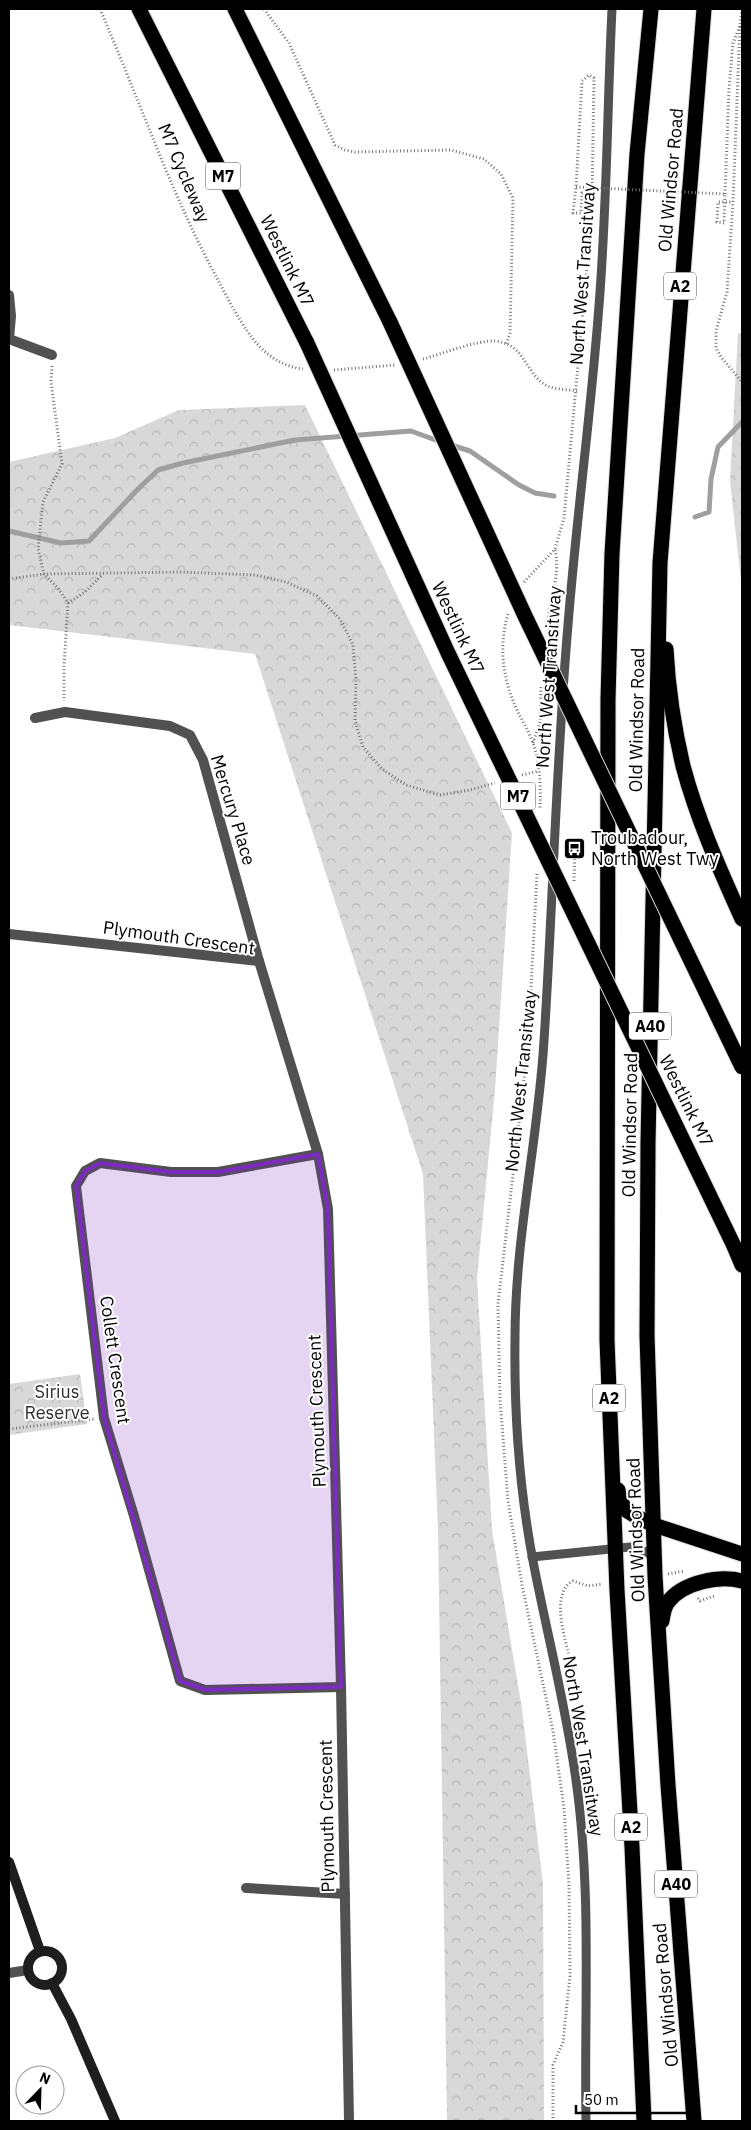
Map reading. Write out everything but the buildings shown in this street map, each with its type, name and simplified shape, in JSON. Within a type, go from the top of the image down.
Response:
[{"type":"highway","name":"Westlink M7","points":[[139,9],[307,343],[448,652],[742,1265]]},
{"type":"highway","points":[[235,9],[390,322],[525,616],[742,1067]]},
{"type":"highway","name":"Old Windsor Road","points":[[644,2121],[632,1847],[617,1582],[607,1320],[609,670],[612,554],[637,154],[651,9]]},
{"type":"highway","name":"Old Windsor Road","points":[[694,2121],[654,1576],[647,1336],[648,1153],[660,563],[704,9]]},
{"type":"highway","points":[[660,563],[666,659],[673,716],[684,767],[702,824],[742,919]]},
{"type":"highway","points":[[612,1456],[620,1500],[626,1510],[654,1525],[742,1554]]},
{"type":"highway","points":[[659,1636],[664,1608],[672,1597],[708,1580],[720,1578],[742,1581]]},
{"type":"street","points":[[9,295],[11,316],[9,339],[52,355]]},
{"type":"street","name":"Mercury Place","points":[[35,718],[65,712],[170,726],[190,735],[203,760],[259,961]]},
{"type":"street","name":"Plymouth Crescent","points":[[9,934],[259,961],[318,1154],[328,1208],[342,1687],[349,2121]]},
{"type":"street","name":"Collett Crescent","points":[[318,1154],[218,1172],[171,1172],[100,1163],[85,1170],[76,1186],[104,1418],[134,1516],[180,1681],[205,1690],[342,1687]]},
{"type":"street","points":[[9,1862],[40,1951]]},
{"type":"street","points":[[246,1888],[345,1894]]},
{"type":"street","points":[[40,1951],[49,1951],[56,1955],[61,1964],[60,1975],[52,1983],[42,1984],[36,1982],[28,1970],[31,1958],[40,1951]]},
{"type":"street","points":[[9,1973],[28,1970]]},
{"type":"street","points":[[52,1983],[71,2019],[115,2121]]},
{"type":"lane","name":"North West Transitway","points":[[586,2121],[586,1908],[581,1828],[568,1730],[532,1557],[519,1453],[515,1379],[517,1280],[544,1044],[567,633],[598,321],[604,240],[612,9]]},
{"type":"lane","points":[[532,1557],[616,1550],[630,1547],[647,1552],[654,1558]]},
{"type":"path","name":"M7 Cycleway","points":[[100,9],[201,249],[228,299],[256,342]]},
{"type":"path","points":[[264,9],[288,43],[335,145],[355,152],[451,150],[484,159],[501,174],[512,198],[510,334],[506,344]]},
{"type":"path","points":[[742,10],[727,292],[716,331],[716,348],[742,382]]},
{"type":"path","points":[[733,202],[718,202],[717,222],[724,223],[725,194],[729,89],[733,43],[740,26]]},
{"type":"path","points":[[592,194],[582,193],[581,213],[573,213],[582,81],[589,75],[594,78],[592,202]]},
{"type":"path","points":[[576,186],[725,194]]},
{"type":"path","points":[[520,588],[530,574],[555,549],[564,518],[591,225]]},
{"type":"path","points":[[420,360],[494,341],[506,344],[517,351],[540,382],[554,388],[577,391]]},
{"type":"path","points":[[52,355],[51,382],[62,464],[43,502],[38,549],[44,574],[58,588],[68,603],[64,666],[65,712]]},
{"type":"path","points":[[346,369],[402,364]]},
{"type":"path","points":[[9,579],[44,574],[181,572],[255,575],[286,582],[317,596],[340,619],[353,645],[356,681],[355,721],[363,746],[382,769],[406,785],[440,795],[470,790],[497,782]]},
{"type":"path","points":[[68,603],[85,592],[103,574]]},
{"type":"path","points":[[512,606],[503,631],[504,671],[507,687],[533,744],[541,786],[540,816]]},
{"type":"path","points":[[515,777],[539,771]]},
{"type":"path","points":[[538,865],[528,1045],[498,1304],[500,1399],[508,1501],[522,1585],[553,1731],[564,1808],[568,1876],[570,1976],[563,2042],[554,2065],[553,2121]]},
{"type":"path","points":[[9,1429],[104,1418]]},
{"type":"path","points":[[654,1576],[686,1571]]},
{"type":"path","points":[[571,1663],[560,1612],[561,1597],[564,1589],[573,1581],[588,1586],[617,1582]]},
{"type":"highlighted area","points":[[318,1154],[328,1209],[341,1687],[205,1690],[180,1681],[104,1418],[76,1186],[85,1171],[100,1163],[171,1172],[218,1172]]},
{"type":"green space","points":[[738,333],[742,334],[742,590],[730,481]]},
{"type":"green space","points":[[305,405],[512,833],[495,1090],[477,1279],[492,1530],[522,1709],[543,1884],[544,2121],[447,2121],[438,1530],[423,1174],[255,654],[9,625],[9,462],[115,438],[179,410]]},
{"type":"green space","name":"Sirius Reserve","points":[[80,1374],[87,1424],[9,1435],[9,1384]]},
{"type":"waterway","points":[[695,517],[709,512],[711,479],[718,447],[742,422]]},
{"type":"waterway","points":[[9,531],[61,543],[89,541],[158,470],[183,463],[295,440],[411,431],[441,442]]},
{"type":"waterway","points":[[451,445],[470,451],[519,485],[535,493],[554,496]]},
{"type":"place","name":"Troubadour, North West Twy","points":[[575,848]]}]
